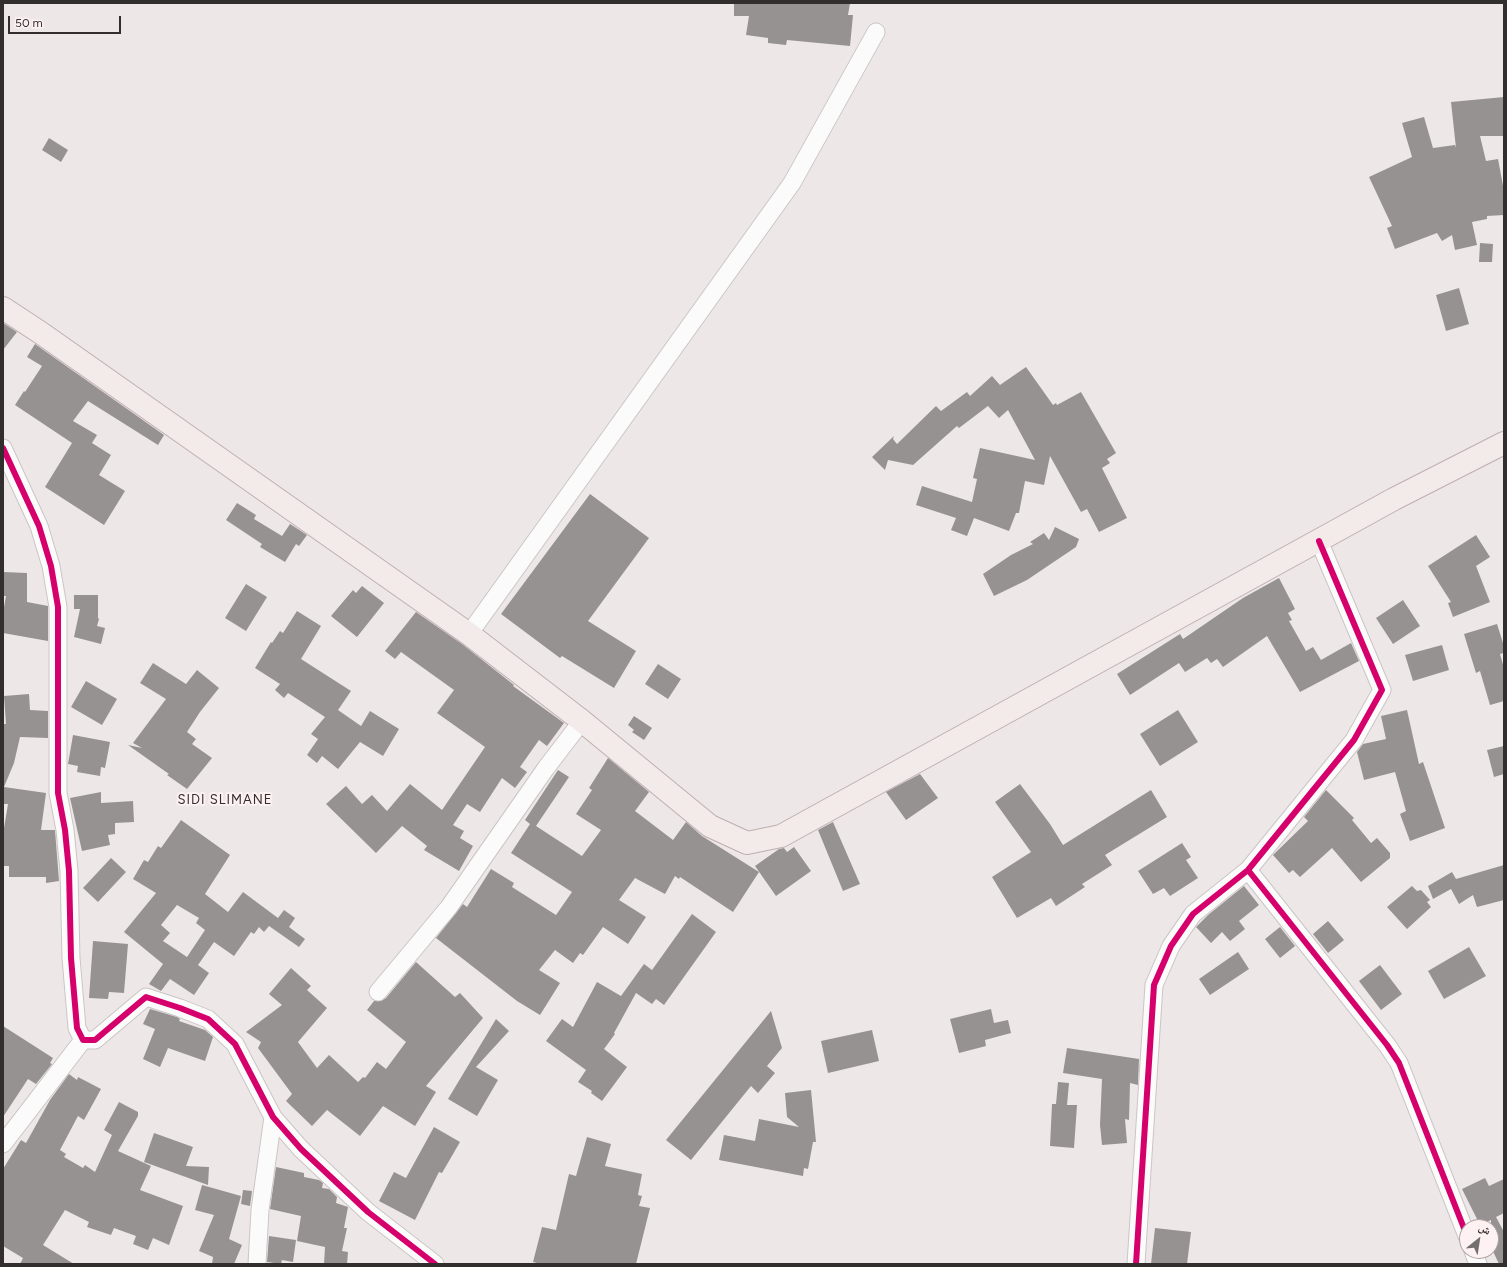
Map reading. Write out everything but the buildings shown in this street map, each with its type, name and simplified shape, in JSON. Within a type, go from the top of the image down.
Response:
[{"type":"main road","points":[[3,308],[41,332],[469,634],[582,721],[710,826],[747,843],[781,836],[1394,499],[1504,443]]},
{"type":"street","points":[[469,634],[792,183],[876,32]]},
{"type":"street","points":[[5,457],[39,526],[50,566],[58,608],[58,793],[65,830],[69,870],[71,958],[77,1028],[83,1040]]},
{"type":"street","points":[[1136,1264],[1154,985],[1170,946],[1193,914],[1248,870],[1354,740],[1382,690],[1319,541]]},
{"type":"street","points":[[378,992],[449,907],[546,768],[582,721]]},
{"type":"street","points":[[1248,870],[1388,1045],[1399,1063],[1460,1219]]},
{"type":"street","points":[[83,1040],[95,1040],[146,997],[208,1019],[234,1044],[273,1117],[301,1149],[368,1212],[435,1264]]},
{"type":"street","points":[[3,1144],[83,1040]]},
{"type":"street","points":[[257,1264],[260,1210],[273,1117]]},
{"type":"cycle path","points":[[3,448],[39,526],[51,566],[58,607],[58,793],[65,830],[69,871],[71,958],[77,1028],[83,1040],[95,1040],[146,997],[208,1019],[235,1044],[273,1117],[301,1149],[368,1212],[435,1264]]},
{"type":"cycle path","points":[[1136,1264],[1154,985],[1171,946],[1193,914],[1248,870],[1354,740],[1382,690],[1319,541]]},
{"type":"cycle path","points":[[1248,870],[1387,1045],[1399,1063],[1460,1219]]},
{"type":"district","name":"SIDI SLIMANE","points":[[225,800]]}]
